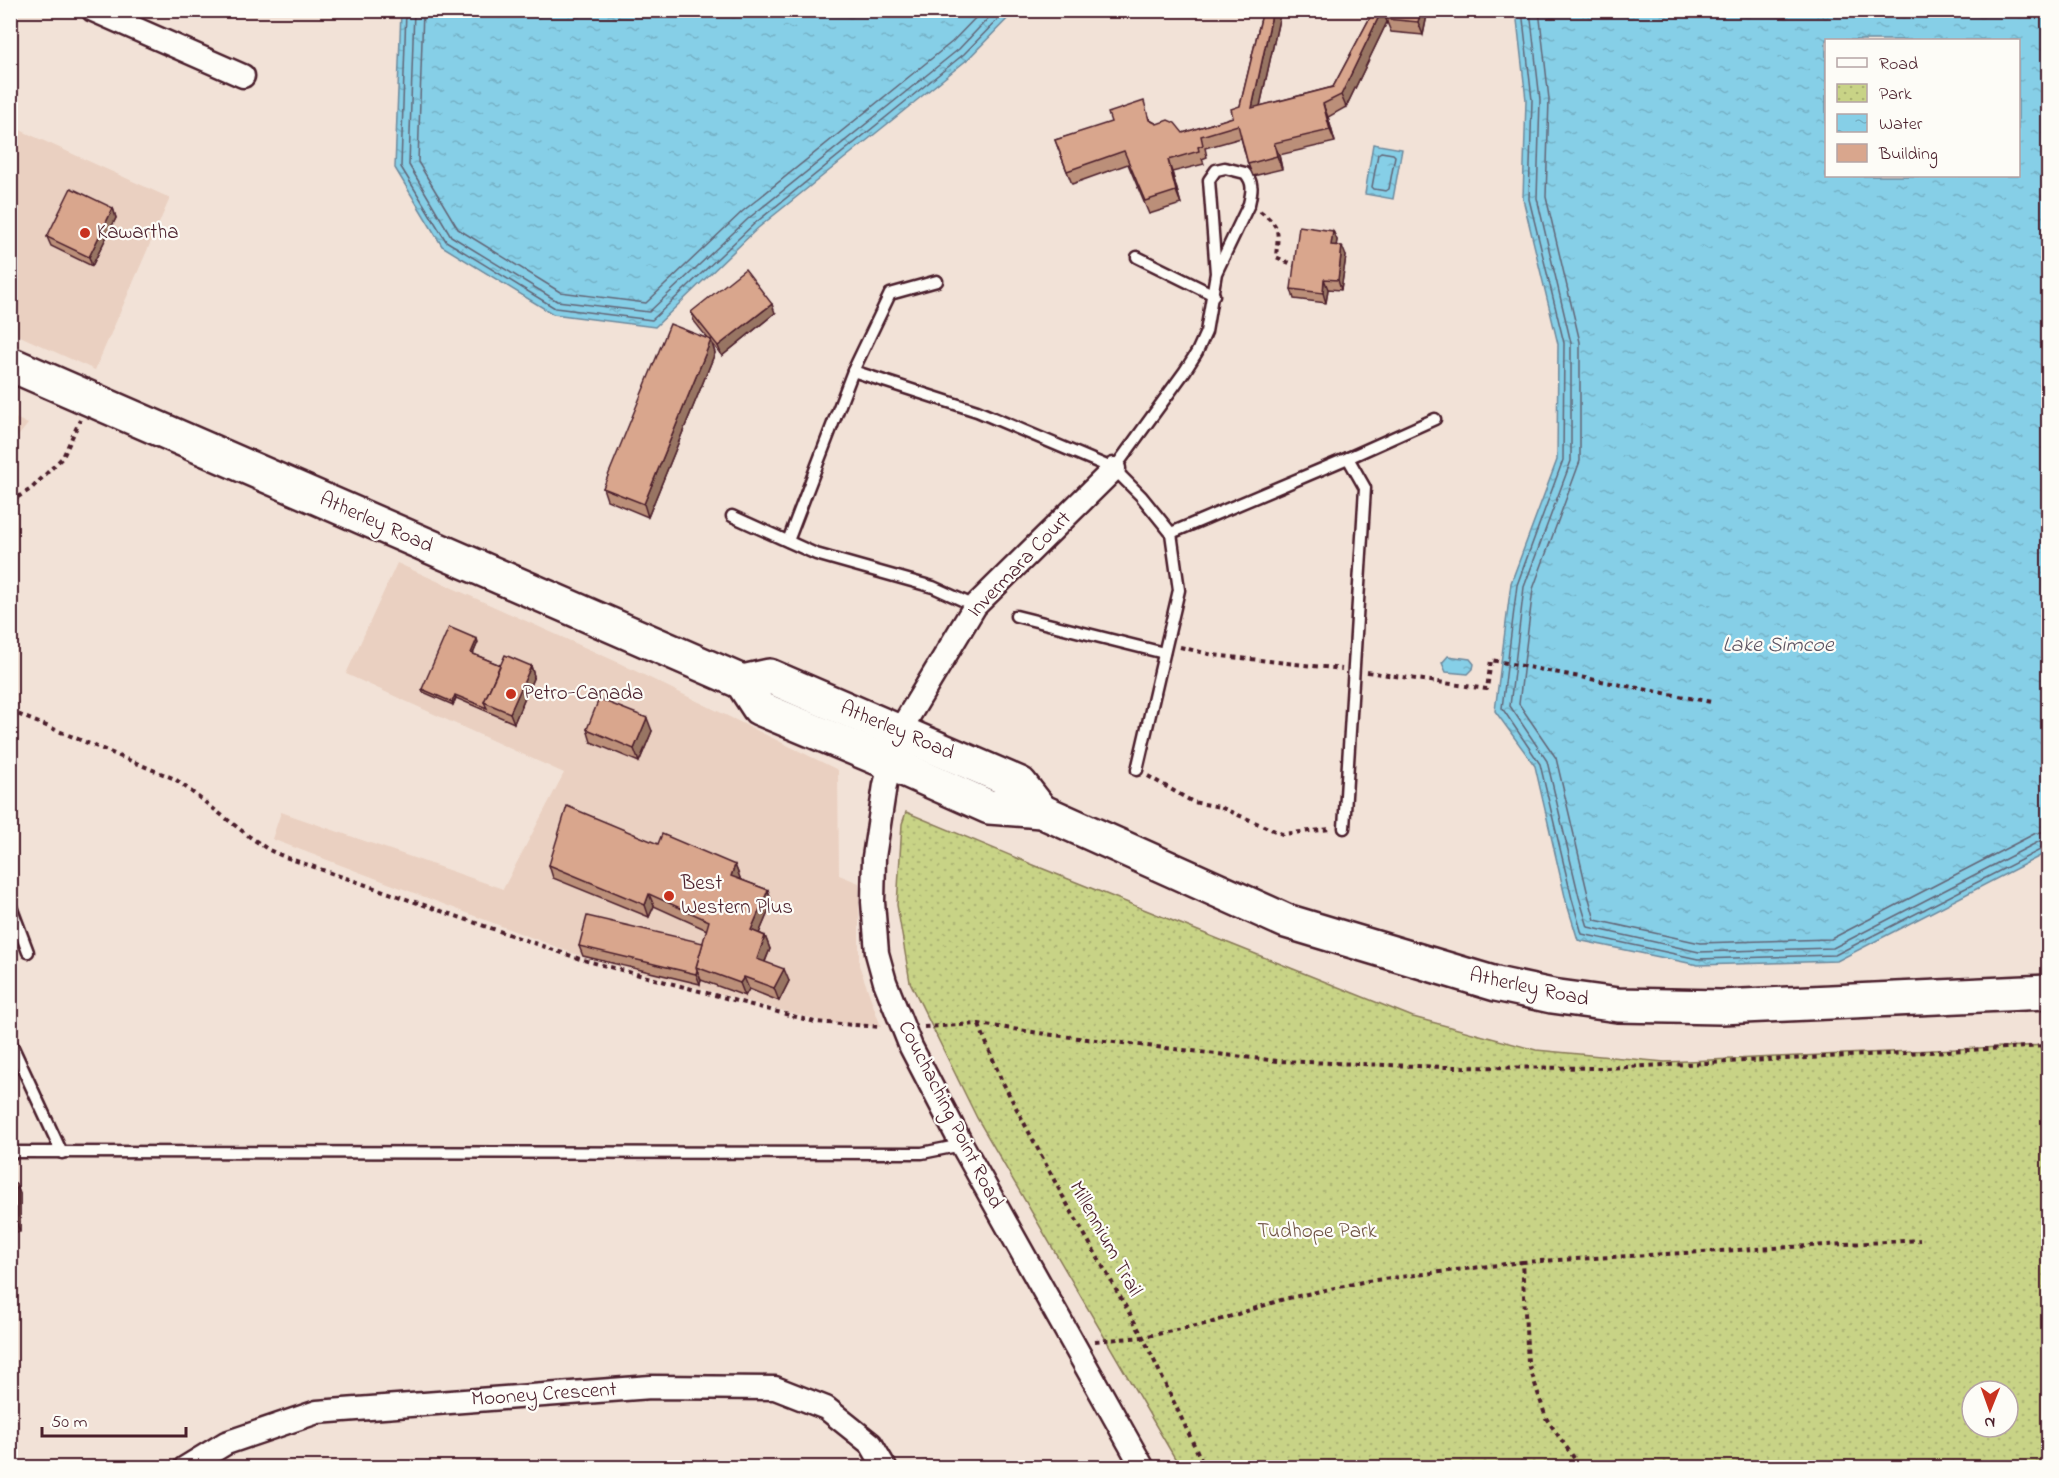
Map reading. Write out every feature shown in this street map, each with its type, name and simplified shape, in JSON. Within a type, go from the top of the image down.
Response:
[{"type":"highway","name":"Atherley Road","points":[[10,364],[742,682],[759,708],[989,807],[1041,811],[1286,921],[1496,984],[1551,996],[1618,1005],[1721,1007],[2049,992]]},
{"type":"highway","name":"Atherley Road","points":[[742,682],[769,676],[1020,784],[1041,811]]},
{"type":"street","points":[[93,10],[243,76]]},
{"type":"street","name":"Invermara Court","points":[[899,732],[975,606],[1114,469]]},
{"type":"street","name":"Couchaching Point Road","points":[[899,732],[890,763],[874,857],[873,902],[877,953],[885,982],[903,1029],[962,1145],[1143,1467]]},
{"type":"street","name":"Mooney Crescent","points":[[185,1467],[226,1443],[317,1412],[651,1387],[775,1388],[826,1408],[871,1444],[885,1467]]},
{"type":"lane","points":[[1114,469],[1185,372],[1206,332],[1216,273],[1209,180],[1216,170],[1225,168],[1245,173],[1252,184],[1249,204],[1216,273]]},
{"type":"lane","points":[[1137,257],[1214,295]]},
{"type":"lane","points":[[788,541],[853,371],[890,294],[937,281]]},
{"type":"lane","points":[[853,371],[977,411],[1114,469],[1142,496],[1171,533],[1179,590],[1137,770]]},
{"type":"lane","points":[[1171,533],[1435,419]]},
{"type":"lane","points":[[1344,828],[1350,701],[1365,488],[1348,458]]},
{"type":"lane","points":[[732,516],[816,554],[933,587],[975,606]]},
{"type":"lane","points":[[1016,616],[1164,653]]},
{"type":"lane","points":[[10,904],[28,952]]},
{"type":"lane","points":[[10,1041],[62,1153]]},
{"type":"lane","points":[[10,1152],[922,1153],[962,1145]]},
{"type":"path","points":[[1249,204],[1274,222],[1278,231],[1276,257],[1296,266]]},
{"type":"path","points":[[10,502],[31,489],[63,457],[90,398]]},
{"type":"path","points":[[1501,663],[1711,702]]},
{"type":"path","points":[[10,711],[176,779],[268,850],[285,857],[580,959],[815,1022],[903,1029],[979,1024],[1053,1035],[1278,1060],[1443,1067],[1606,1068],[2049,1046]]},
{"type":"path","points":[[1137,770],[1193,802],[1220,807],[1282,834],[1344,828]]},
{"type":"path","name":"Millennium Trail","points":[[979,1024],[1001,1079],[1062,1195],[1143,1337],[1205,1467]]},
{"type":"path","points":[[1072,1343],[1143,1337],[1210,1323],[1284,1299],[1367,1281],[1522,1262],[1920,1240]]},
{"type":"path","points":[[1522,1262],[1528,1362],[1546,1418],[1581,1467]]},
{"type":"shaded area","points":[[11,126],[170,198],[95,370],[11,332]]},
{"type":"shaded area","points":[[11,416],[28,424],[11,445]]},
{"type":"shaded area","points":[[397,563],[615,661],[838,770],[839,875],[859,883],[859,965],[881,1027],[825,1022],[583,957],[272,839],[281,812],[503,889],[564,773],[346,674]]},
{"type":"green space","name":"Tudhope Park","points":[[906,812],[1413,1017],[1536,1050],[1665,1062],[2048,1045],[2048,1467],[1180,1467],[977,1118],[910,982],[897,905],[902,824]]},
{"type":"water","points":[[401,10],[1015,11],[968,59],[758,228],[655,327],[553,314],[442,246],[395,168]]},
{"type":"water","name":"Lake Simcoe","points":[[1516,11],[2048,11],[2048,852],[1837,961],[1698,965],[1578,940],[1566,901],[1535,766],[1495,711],[1511,583],[1557,460],[1558,344],[1523,199],[1526,100]]},
{"type":"water","points":[[1373,144],[1402,149],[1393,199],[1365,194]]},
{"type":"water","points":[[1448,656],[1470,659],[1474,664],[1473,669],[1468,674],[1446,672],[1442,663]]},
{"type":"building","points":[[1263,10],[1273,10],[1252,108],[1333,87],[1374,10],[1382,10],[1341,95],[1323,104],[1330,130],[1274,143],[1277,156],[1248,164],[1238,125],[1201,136],[1203,145],[1198,147],[1199,151],[1168,160],[1176,191],[1145,201],[1124,151],[1067,171],[1055,140],[1111,122],[1108,113],[1144,101],[1149,120],[1157,124],[1168,120],[1175,123],[1183,133],[1233,117],[1231,109],[1240,106]]},
{"type":"building","points":[[1386,10],[1421,10],[1418,22],[1386,19]]},
{"type":"building","points":[[71,188],[113,208],[89,257],[47,237]]},
{"type":"building","points":[[1299,226],[1333,231],[1331,245],[1342,246],[1338,280],[1324,279],[1323,293],[1291,289]]},
{"type":"building","points":[[745,269],[772,304],[718,346],[691,312]]},
{"type":"building","points":[[670,324],[711,340],[644,504],[603,488]]},
{"type":"building","points":[[449,627],[477,639],[471,653],[500,665],[484,702],[487,708],[455,695],[452,702],[422,689]]},
{"type":"building","name":"Petro-Canada","points":[[505,655],[531,666],[510,713],[484,702]]},
{"type":"building","points":[[599,699],[647,718],[634,749],[587,729]]},
{"type":"building","points":[[567,806],[658,844],[662,834],[735,865],[731,876],[768,890],[751,930],[765,936],[757,959],[784,969],[774,988],[744,977],[740,983],[696,967],[709,921],[649,894],[645,905],[549,865]]},
{"type":"building","points":[[587,916],[703,943],[696,974],[579,946]]},
{"type":"building","points":[[10,1184],[16,1184],[16,1222],[10,1222]]},
{"type":"place","name":"Kawartha","points":[[85,233]]},
{"type":"place","name":"Petro-Canada","points":[[511,694]]},
{"type":"place","name":"Best Western Plus","points":[[669,896]]}]
